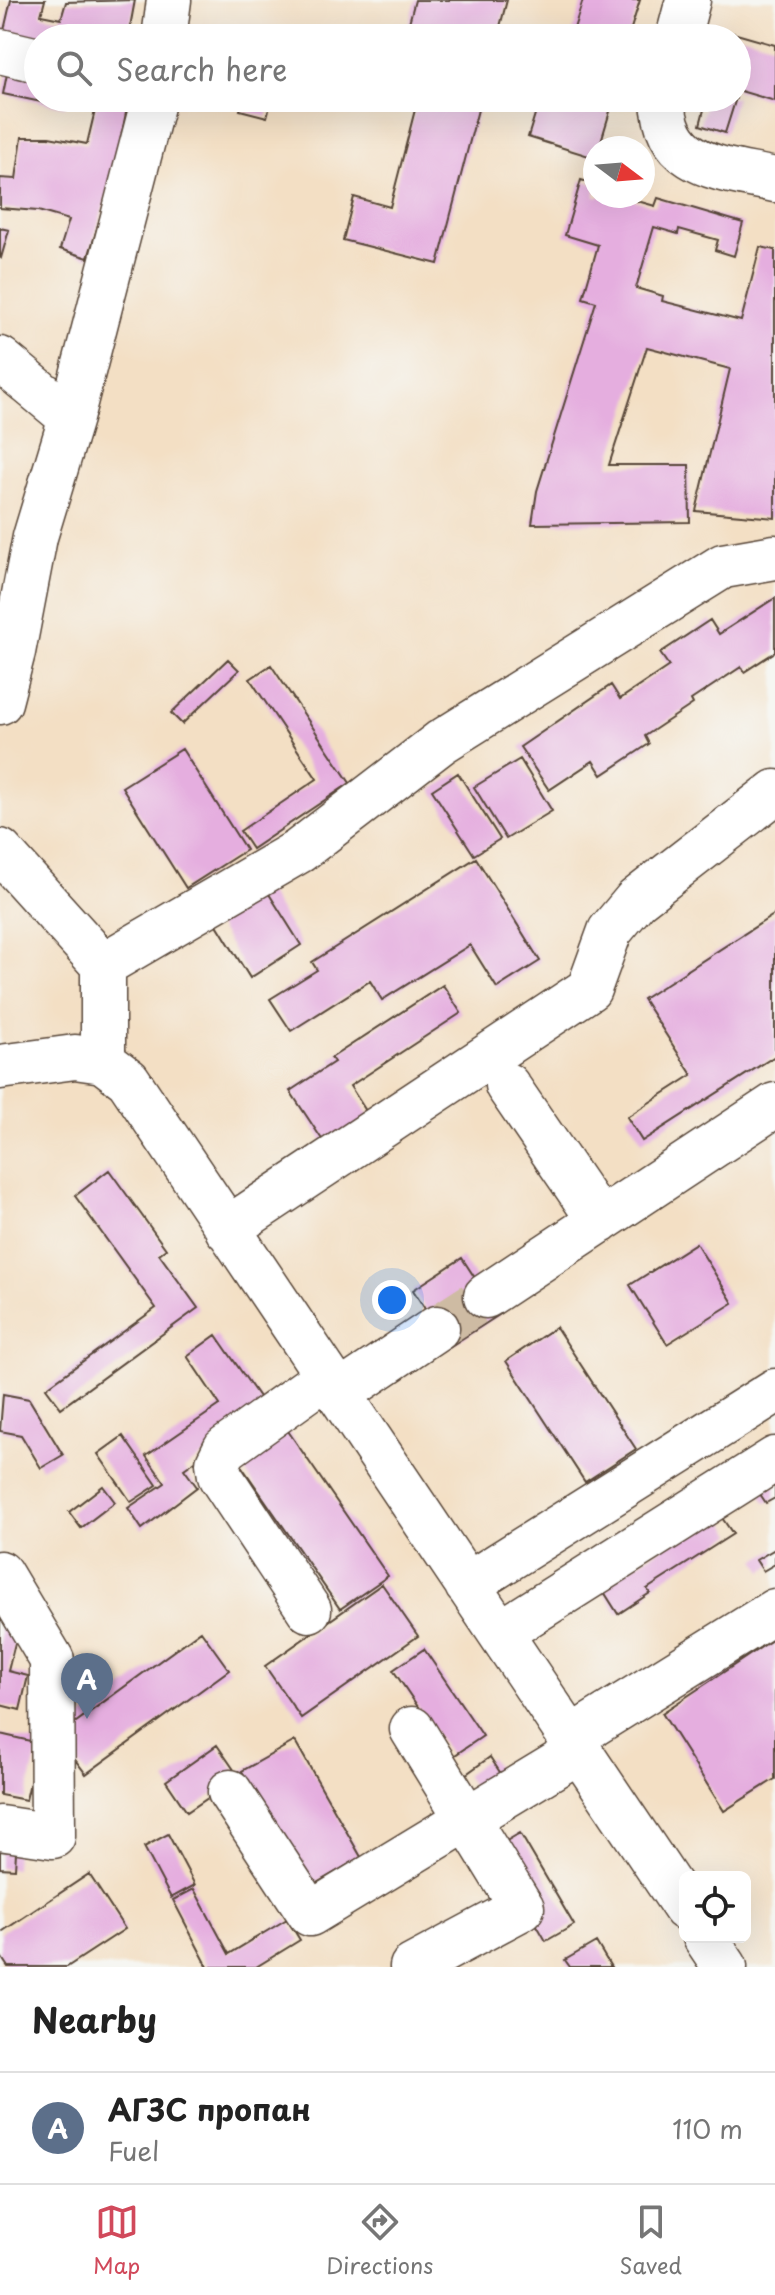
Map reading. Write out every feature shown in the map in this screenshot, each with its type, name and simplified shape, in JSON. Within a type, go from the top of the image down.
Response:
[{"type":"street","points":[[166,24],[169,0]]},
{"type":"street","points":[[682,24],[688,0]]},
{"type":"street","points":[[0,51],[24,57]]},
{"type":"street","points":[[0,702],[35,537],[71,418],[150,112]]},
{"type":"street","points":[[664,112],[666,132],[680,148],[705,165],[775,180]]},
{"type":"street","points":[[0,359],[71,418]]},
{"type":"street","points":[[103,965],[293,843],[441,742],[723,566],[775,557]]},
{"type":"street","points":[[227,1229],[589,989],[610,931],[636,900],[775,792]]},
{"type":"street","points":[[0,851],[103,965],[103,1061]]},
{"type":"street","points":[[0,1067],[75,1057],[103,1061],[128,1080],[679,1899]]},
{"type":"street","points":[[507,1085],[600,1221]]},
{"type":"street","points":[[486,1296],[775,1105]]},
{"type":"street","points":[[309,1610],[220,1476],[218,1463],[225,1449],[437,1328]]},
{"type":"street","points":[[467,1585],[775,1391]]},
{"type":"street","points":[[500,1633],[775,1459]]},
{"type":"street","points":[[0,1573],[52,1660],[53,1836],[0,1828]]},
{"type":"street","points":[[230,1792],[310,1914],[467,1818],[775,1611]]},
{"type":"street","points":[[412,1729],[522,1908],[412,1967]]},
{"type":"street","points":[[709,1943],[725,1967]]},
{"type":"building","points":[[11,0],[45,0],[41,15],[61,19],[66,2],[135,0],[131,24],[24,24],[24,39],[2,39]]},
{"type":"building","points":[[415,0],[507,0],[501,24],[409,24]]},
{"type":"building","points":[[583,0],[640,0],[632,24],[575,24]]},
{"type":"building","points":[[751,38],[775,45],[775,101],[751,94]]},
{"type":"building","points":[[9,64],[24,68],[24,98],[3,94]]},
{"type":"building","points":[[95,112],[126,112],[114,172],[88,258],[60,249],[69,220],[38,211],[0,208],[0,178],[16,179],[22,137],[49,137],[87,144]]},
{"type":"building","points":[[248,112],[268,112],[267,117]]},
{"type":"building","points":[[414,112],[477,112],[438,264],[343,240],[354,197],[390,207]]},
{"type":"building","points":[[536,112],[610,112],[603,136],[583,136],[583,154],[528,137]]},
{"type":"building","points":[[703,112],[732,112],[725,133],[700,125]]},
{"type":"building","points":[[581,180],[583,208],[655,208],[658,198],[743,223],[734,256],[715,250],[718,240],[679,229],[678,234],[654,227],[636,288],[663,296],[662,301],[741,321],[760,247],[775,250],[775,518],[696,511],[730,369],[647,347],[609,465],[689,465],[690,522],[532,524],[537,491],[596,302],[583,298],[598,245],[565,235]]},
{"type":"building","points":[[0,228],[9,230],[1,258],[0,257]]},
{"type":"building","points":[[775,598],[775,652],[744,672],[741,667],[691,700],[693,704],[645,736],[649,744],[602,775],[593,761],[549,790],[520,747],[611,685],[620,699],[669,666],[660,653],[710,620],[719,634]]},
{"type":"building","points":[[228,659],[239,670],[182,724],[171,713]]},
{"type":"building","points":[[271,665],[350,783],[252,849],[240,831],[317,779],[250,679]]},
{"type":"building","points":[[182,749],[246,850],[186,888],[122,787]]},
{"type":"building","points":[[520,759],[552,811],[506,839],[474,787]]},
{"type":"building","points":[[458,773],[500,839],[474,855],[432,790]]},
{"type":"building","points":[[476,858],[540,961],[497,988],[470,945],[382,1000],[370,981],[291,1031],[270,999],[317,970],[312,962]]},
{"type":"building","points":[[264,886],[301,945],[250,978],[213,918]]},
{"type":"building","points":[[775,914],[775,1056],[642,1141],[627,1117],[692,1075],[643,999]]},
{"type":"building","points":[[443,985],[461,1013],[350,1086],[375,1125],[331,1153],[290,1091],[334,1062],[331,1058]]},
{"type":"building","points":[[109,1170],[166,1249],[159,1254],[198,1308],[61,1408],[46,1388],[156,1308],[75,1196]]},
{"type":"building","points":[[696,1243],[733,1303],[667,1344],[630,1285]]},
{"type":"building","points":[[462,1258],[499,1315],[449,1347],[413,1290]]},
{"type":"building","points":[[556,1327],[636,1449],[585,1482],[506,1361]]},
{"type":"building","points":[[216,1335],[268,1410],[184,1469],[197,1487],[142,1529],[128,1508],[165,1483],[146,1456],[220,1405],[187,1356]]},
{"type":"building","points":[[3,1394],[29,1399],[63,1455],[41,1468],[21,1435],[0,1431]]},
{"type":"building","points":[[286,1428],[388,1576],[340,1609],[238,1461]]},
{"type":"building","points":[[123,1436],[157,1485],[131,1502],[98,1454]]},
{"type":"building","points":[[775,1485],[775,1498],[766,1503],[760,1494]]},
{"type":"building","points":[[103,1486],[115,1502],[81,1528],[69,1512]]},
{"type":"building","points":[[718,1512],[733,1534],[647,1589],[650,1593],[618,1614],[601,1587]]},
{"type":"building","points":[[775,1549],[775,1564],[763,1571],[756,1560]]},
{"type":"building","points":[[382,1584],[418,1636],[301,1718],[265,1666]]},
{"type":"building","points":[[0,1618],[20,1623],[8,1671],[28,1676],[20,1710],[0,1705]]},
{"type":"building","points":[[201,1631],[229,1670],[86,1774],[57,1736]]},
{"type":"building","points":[[775,1638],[775,1779],[724,1811],[662,1713]]},
{"type":"building","points":[[424,1649],[483,1736],[452,1757],[393,1670]]},
{"type":"building","points":[[0,1734],[39,1743],[26,1800],[0,1795]]},
{"type":"building","points":[[295,1741],[361,1857],[308,1888],[242,1771]]},
{"type":"building","points":[[217,1745],[239,1777],[187,1812],[166,1781]]},
{"type":"building","points":[[490,1757],[507,1783],[481,1800],[465,1775]]},
{"type":"building","points":[[520,1833],[574,1925],[546,1941],[493,1849]]},
{"type":"building","points":[[168,1834],[195,1885],[171,1898],[144,1847]]},
{"type":"building","points":[[0,1851],[16,1852],[15,1869],[0,1868]]},
{"type":"building","points":[[89,1874],[125,1929],[67,1967],[8,1967],[0,1955],[0,1933]]},
{"type":"building","points":[[194,1889],[229,1954],[287,1919],[300,1940],[256,1967],[208,1967],[173,1900]]},
{"type":"building","points":[[596,1942],[611,1967],[570,1967],[565,1960]]},
{"type":"tunnel","points":[[437,1328],[486,1296]]},
{"type":"place","name":"АГЗС пропан","points":[[87,1719]]}]
